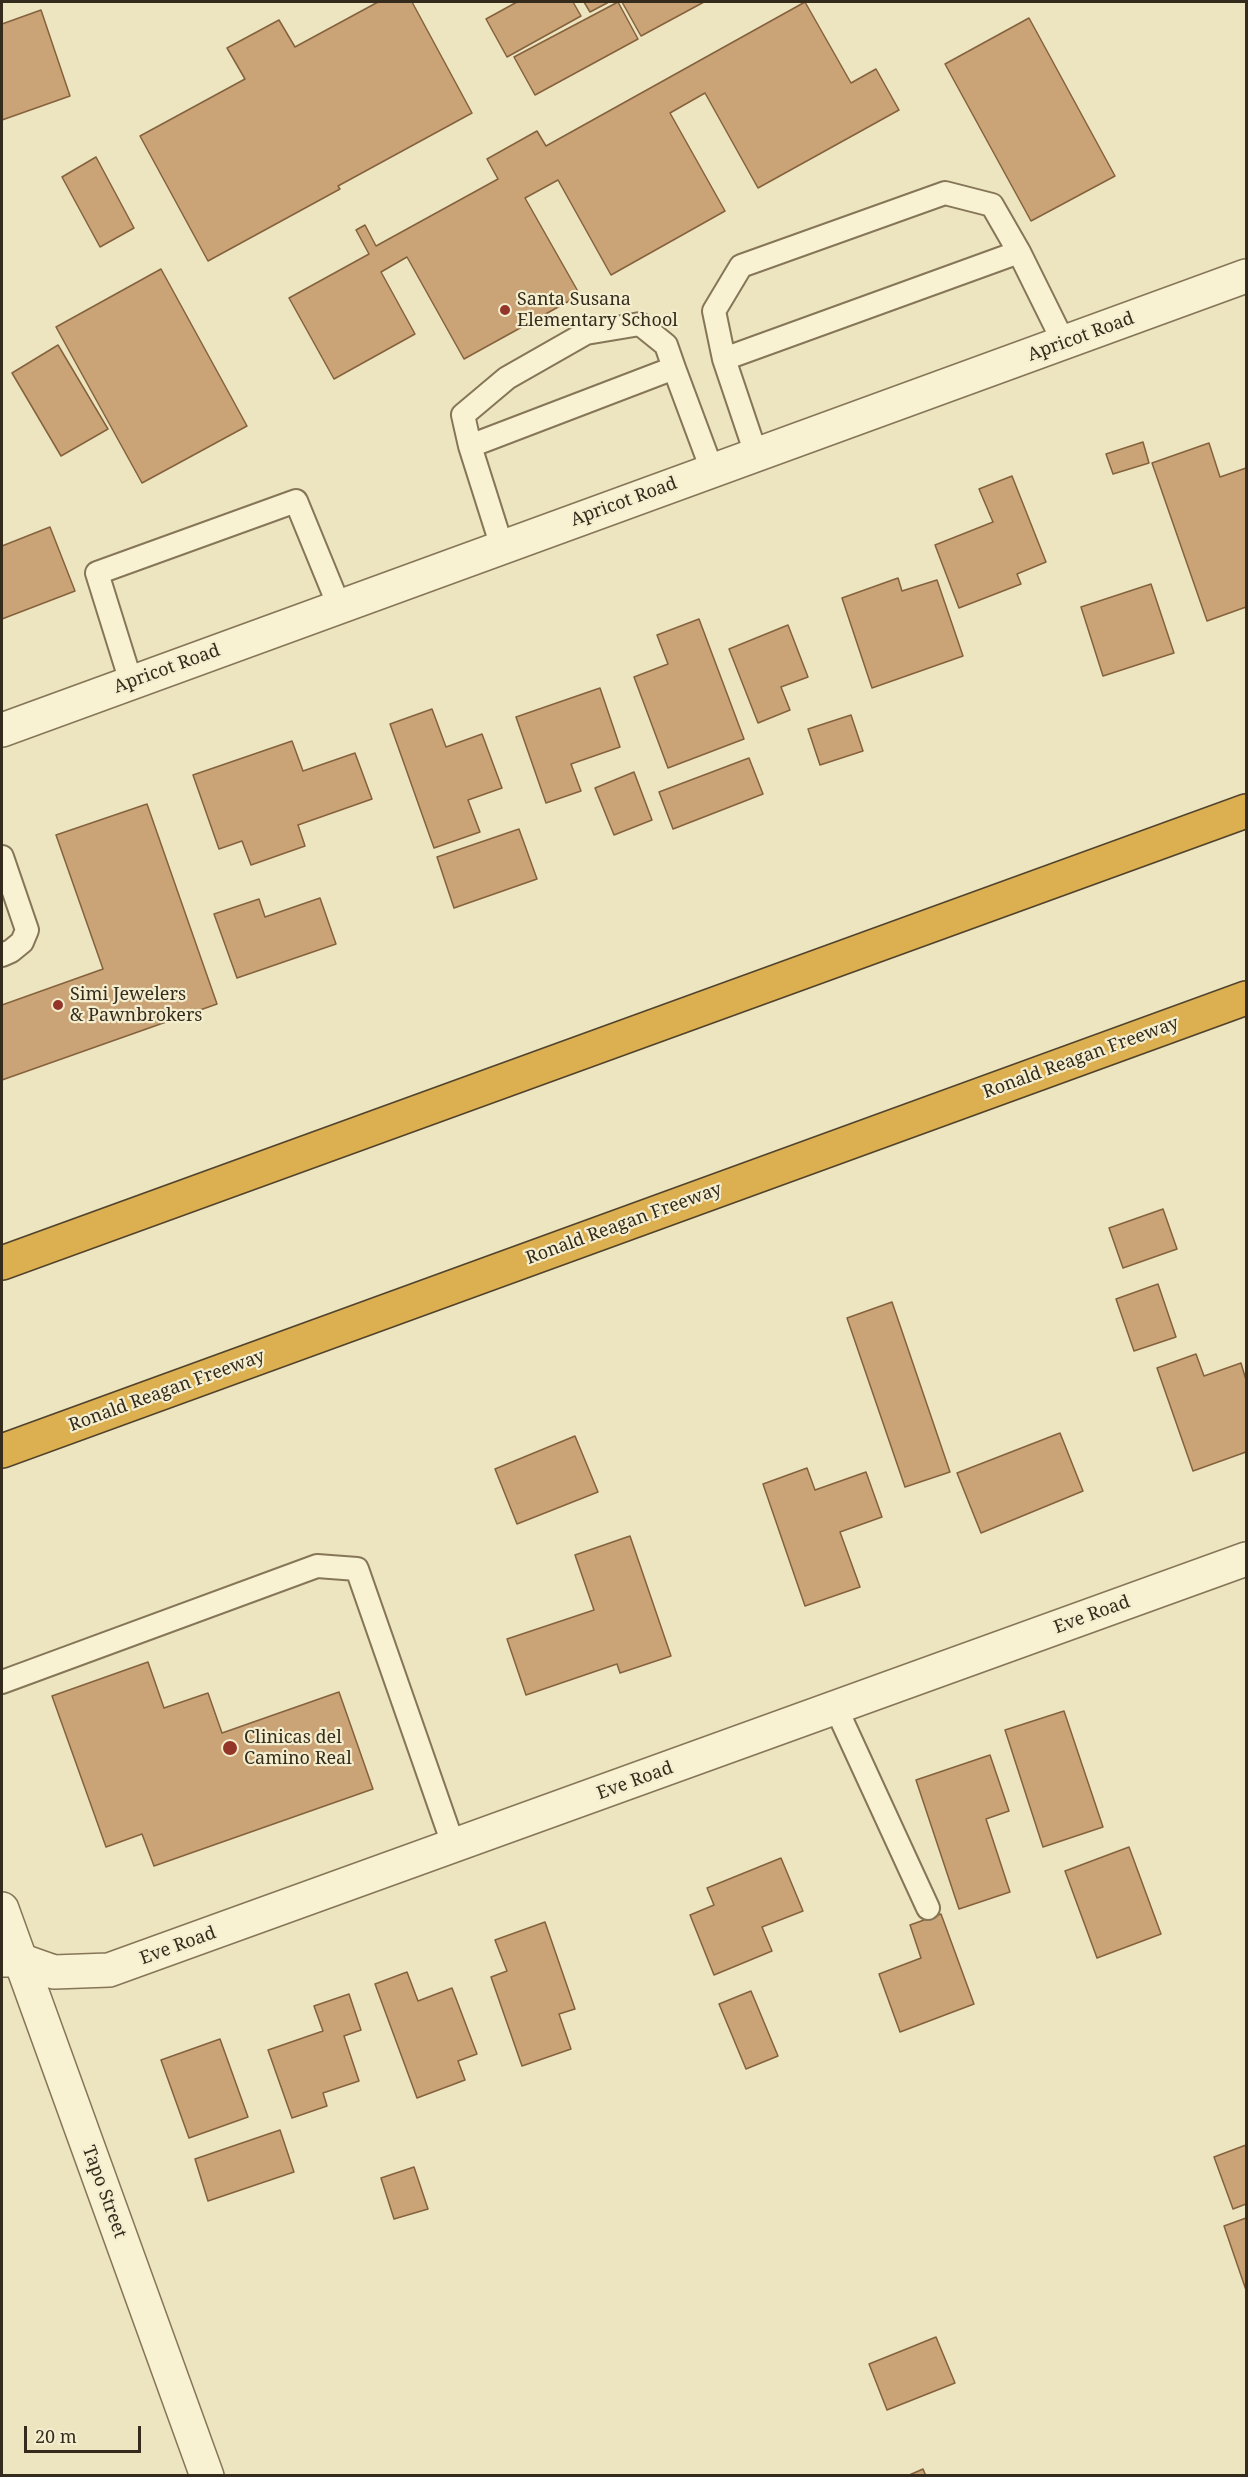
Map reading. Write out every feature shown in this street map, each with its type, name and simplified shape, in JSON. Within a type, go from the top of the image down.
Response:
[{"type":"highway","points":[[2,1263],[1246,811]]},
{"type":"highway","name":"Ronald Reagan Freeway","points":[[11,1448],[1246,998]]},
{"type":"street","name":"Apricot Road","points":[[2,730],[1246,276]]},
{"type":"street","name":"Eve Road","points":[[11,1960],[54,1972],[109,1970],[1246,1559]]},
{"type":"street","name":"Tapo Street","points":[[2,1909],[11,1960],[207,2475]]},
{"type":"lane","points":[[756,454],[724,359],[714,311],[741,266],[945,193],[992,205],[1020,252],[1064,343]]},
{"type":"lane","points":[[724,359],[1020,252]]},
{"type":"lane","points":[[502,546],[470,446],[463,415],[507,378],[586,333],[640,324],[666,345],[711,470]]},
{"type":"lane","points":[[470,446],[674,368]]},
{"type":"lane","points":[[131,682],[97,573],[296,501],[339,606]]},
{"type":"lane","points":[[2,861],[27,930],[22,942],[2,955]]},
{"type":"lane","points":[[2,1682],[317,1566],[357,1569],[454,1847]]},
{"type":"lane","points":[[836,1708],[928,1908]]},
{"type":"building","points":[[378,2],[412,2],[472,113],[338,186],[340,189],[208,261],[140,136],[245,79],[227,48],[279,20],[295,47]]},
{"type":"building","points":[[517,2],[573,2],[581,16],[507,57],[486,19]]},
{"type":"building","points":[[584,2],[609,2],[590,12]]},
{"type":"building","points":[[618,2],[638,39],[535,95],[514,57]]},
{"type":"building","points":[[622,2],[704,2],[641,36]]},
{"type":"building","points":[[805,2],[851,83],[876,69],[899,110],[758,188],[705,93],[670,113],[725,211],[611,275],[558,180],[525,198],[580,295],[464,359],[407,257],[381,272],[415,334],[334,379],[289,298],[369,254],[356,230],[365,225],[376,246],[498,179],[487,159],[537,131],[546,146]]},
{"type":"building","points":[[41,10],[70,96],[2,120],[2,24]]},
{"type":"building","points":[[1029,18],[1115,176],[1031,221],[945,64]]},
{"type":"building","points":[[96,157],[134,228],[100,247],[62,177]]},
{"type":"building","points":[[161,269],[247,426],[142,483],[56,327]]},
{"type":"building","points":[[58,345],[108,429],[61,456],[12,373]]},
{"type":"building","points":[[1143,442],[1149,463],[1113,474],[1106,454]]},
{"type":"building","points":[[1209,443],[1220,477],[1246,468],[1246,607],[1207,621],[1152,463]]},
{"type":"building","points":[[1012,476],[1046,562],[1017,574],[1021,584],[959,608],[935,545],[993,522],[979,489]]},
{"type":"building","points":[[50,527],[75,591],[2,619],[2,546]]},
{"type":"building","points":[[898,578],[902,591],[937,580],[963,656],[872,688],[842,598]]},
{"type":"building","points":[[1151,584],[1174,653],[1103,676],[1081,607]]},
{"type":"building","points":[[699,619],[744,739],[668,768],[634,677],[668,664],[657,635]]},
{"type":"building","points":[[788,625],[808,677],[781,687],[790,710],[758,723],[729,649]]},
{"type":"building","points":[[600,688],[620,747],[571,764],[581,791],[546,803],[516,717]]},
{"type":"building","points":[[432,709],[446,747],[482,734],[502,788],[468,800],[480,832],[434,848],[390,724]]},
{"type":"building","points":[[851,715],[863,751],[820,765],[808,729]]},
{"type":"building","points":[[292,741],[303,771],[355,753],[372,799],[298,825],[305,846],[251,865],[242,841],[219,849],[193,775]]},
{"type":"building","points":[[749,758],[763,794],[673,829],[659,792]]},
{"type":"building","points":[[634,772],[652,820],[614,835],[595,788]]},
{"type":"building","points":[[147,804],[217,1004],[2,1080],[2,1005],[103,969],[56,835]]},
{"type":"building","points":[[519,829],[537,879],[454,908],[437,857]]},
{"type":"building","points":[[320,898],[336,944],[237,978],[214,914],[259,899],[265,917]]},
{"type":"building","points":[[1163,1209],[1177,1249],[1123,1268],[1109,1228]]},
{"type":"building","points":[[1158,1284],[1176,1337],[1134,1351],[1116,1299]]},
{"type":"building","points":[[892,1302],[950,1472],[905,1487],[847,1318]]},
{"type":"building","points":[[1196,1354],[1204,1376],[1241,1363],[1246,1380],[1246,1452],[1193,1471],[1157,1368]]},
{"type":"building","points":[[1060,1433],[1083,1491],[981,1533],[957,1473]]},
{"type":"building","points":[[575,1436],[598,1492],[517,1524],[495,1469]]},
{"type":"building","points":[[807,1468],[815,1490],[866,1472],[882,1517],[840,1532],[860,1587],[805,1606],[763,1484]]},
{"type":"building","points":[[630,1536],[671,1656],[620,1673],[617,1664],[526,1695],[507,1639],[594,1610],[575,1555]]},
{"type":"building","points":[[148,1662],[164,1708],[208,1693],[222,1733],[339,1692],[373,1789],[154,1866],[142,1834],[106,1847],[52,1696]]},
{"type":"building","points":[[1064,1711],[1103,1827],[1043,1847],[1005,1730]]},
{"type":"building","points":[[990,1755],[1009,1811],[986,1819],[1010,1892],[959,1909],[916,1780]]},
{"type":"building","points":[[1129,1847],[1161,1934],[1097,1958],[1065,1871]]},
{"type":"building","points":[[781,1858],[803,1911],[762,1927],[772,1951],[714,1975],[690,1915],[714,1905],[707,1888]]},
{"type":"building","points":[[941,1914],[974,2004],[900,2032],[879,1974],[921,1958],[910,1925]]},
{"type":"building","points":[[545,1922],[575,2009],[559,2014],[571,2049],[522,2066],[491,1977],[507,1971],[495,1940]]},
{"type":"building","points":[[407,1972],[418,2001],[452,1988],[477,2054],[458,2061],[465,2080],[417,2098],[375,1984]]},
{"type":"building","points":[[751,1991],[778,2056],[746,2069],[719,2004]]},
{"type":"building","points":[[349,1994],[361,2030],[344,2036],[359,2081],[323,2093],[327,2106],[292,2118],[268,2050],[323,2031],[314,2006]]},
{"type":"building","points":[[220,2039],[248,2117],[189,2138],[161,2060]]},
{"type":"building","points":[[280,2130],[294,2172],[208,2201],[195,2159]]},
{"type":"building","points":[[1246,2145],[1246,2204],[1233,2209],[1214,2157]]},
{"type":"building","points":[[414,2167],[428,2209],[394,2219],[381,2178]]},
{"type":"building","points":[[1246,2218],[1246,2290],[1224,2226]]},
{"type":"building","points":[[936,2337],[955,2383],[887,2410],[869,2364]]},
{"type":"building","points":[[923,2469],[926,2476],[907,2476]]},
{"type":"place","name":"Santa Susana Elementary School","points":[[505,310]]},
{"type":"place","name":"Simi Jewelers & Pawnbrokers","points":[[58,1005]]},
{"type":"place","name":"Clinicas del Camino Real","points":[[230,1748]]}]
